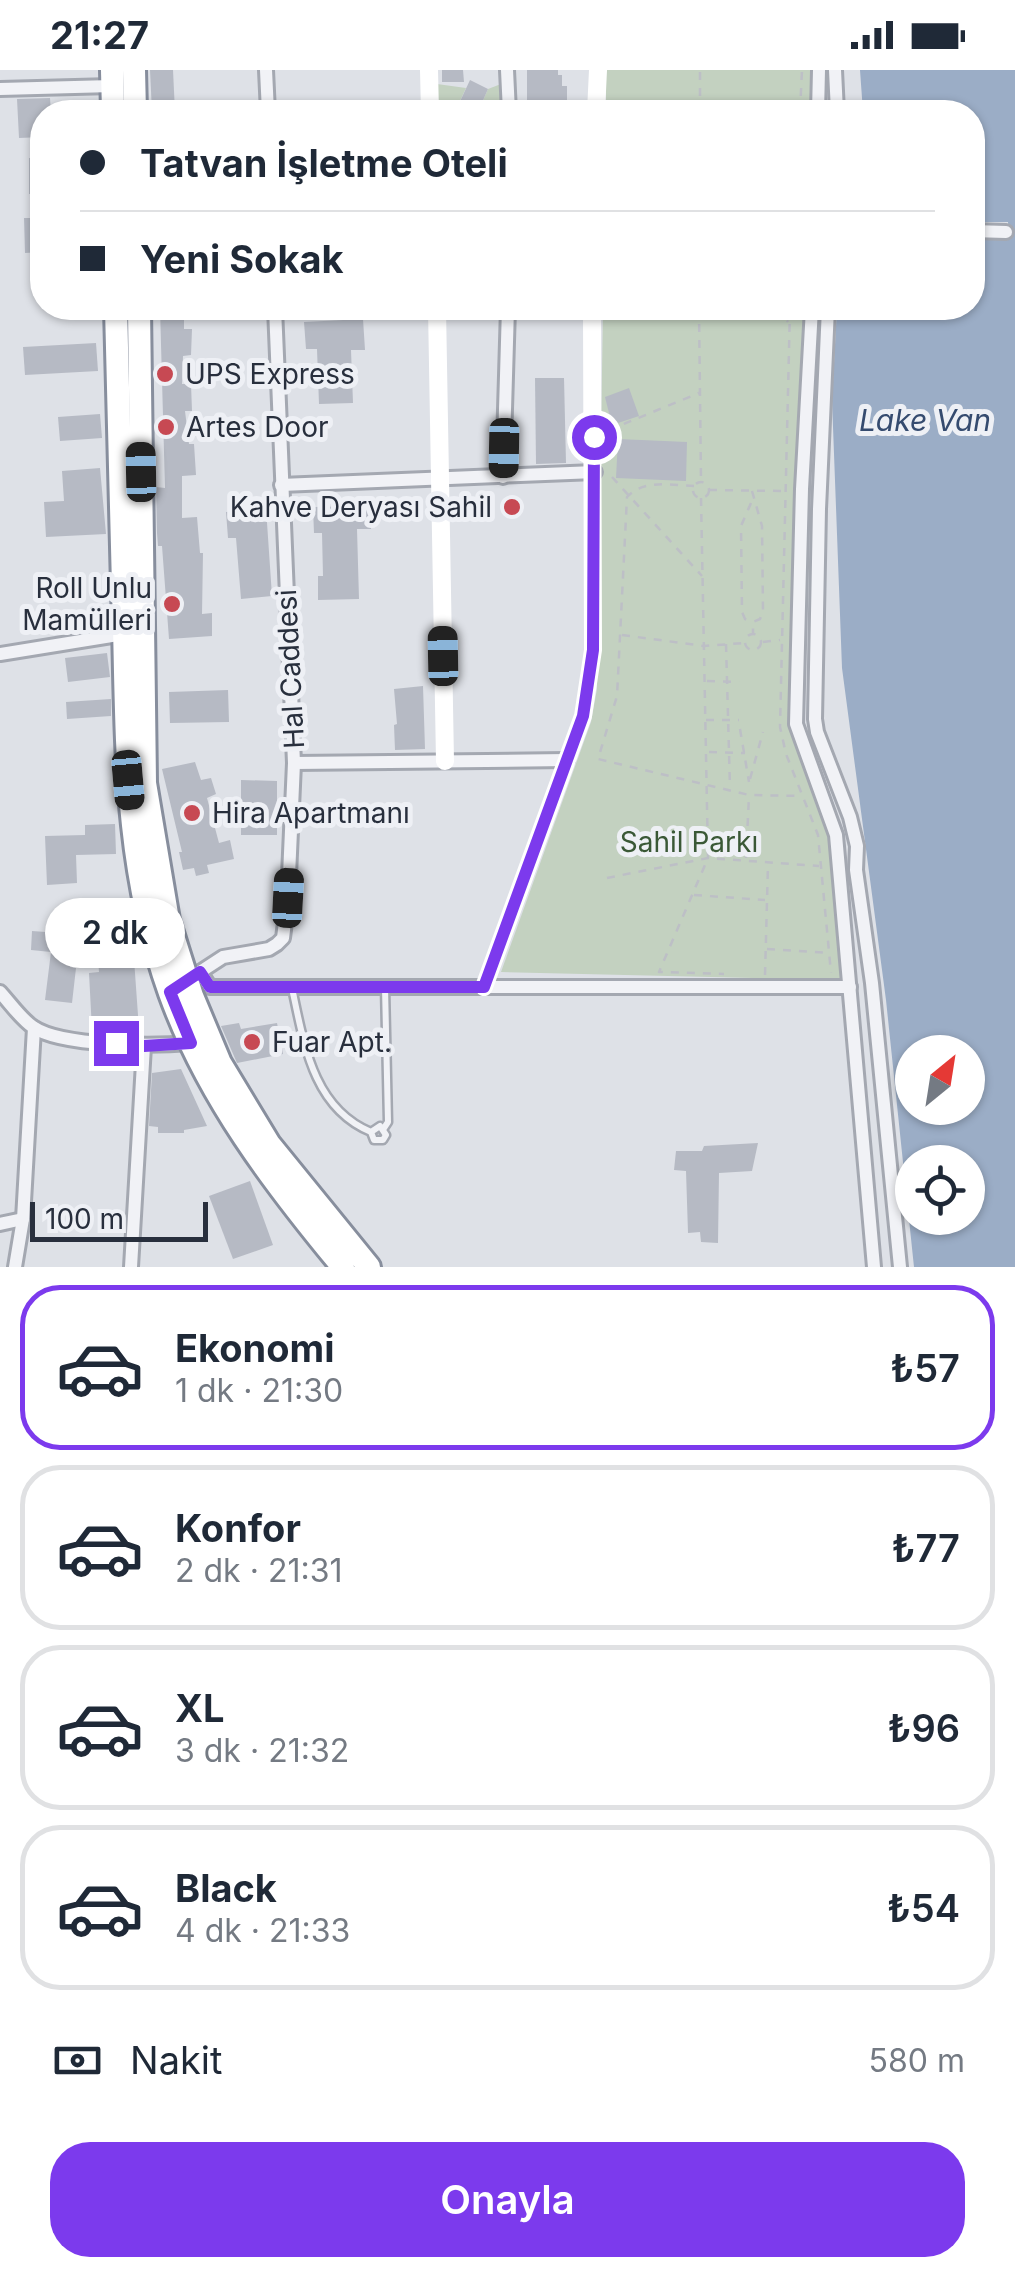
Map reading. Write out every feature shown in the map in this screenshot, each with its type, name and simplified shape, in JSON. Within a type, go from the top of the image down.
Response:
[{"type":"highway","points":[[134,70],[135,100]]},
{"type":"highway","points":[[116,320],[128,780],[135,859],[220,1063],[269,1144],[369,1267]]},
{"type":"highway","points":[[139,320],[145,782],[168,920],[186,982],[191,1043],[253,1153],[343,1267]]},
{"type":"street","points":[[266,70],[267,100]]},
{"type":"street","points":[[429,70],[430,100]]},
{"type":"street","points":[[507,70],[509,100]]},
{"type":"street","points":[[597,100],[598,70]]},
{"type":"street","points":[[818,100],[819,70]]},
{"type":"street","points":[[835,70],[836,100]]},
{"type":"street","points":[[0,88],[112,78]]},
{"type":"street","points":[[985,231],[1006,232]]},
{"type":"street","name":"Hal Caddesi","points":[[186,982],[224,957],[269,949],[283,938],[294,763],[275,320]]},
{"type":"street","points":[[437,320],[445,761]]},
{"type":"street","points":[[504,477],[508,320]]},
{"type":"street","points":[[484,987],[583,716],[593,650],[603,475],[594,437],[592,320]]},
{"type":"street","points":[[811,320],[796,724],[836,835],[874,1267]]},
{"type":"street","points":[[827,320],[818,529],[816,726],[857,846],[856,870],[872,983],[900,1267]]},
{"type":"street","points":[[281,485],[603,475]]},
{"type":"street","points":[[0,654],[124,634]]},
{"type":"street","points":[[294,763],[566,760]]},
{"type":"street","points":[[186,982],[210,987],[850,987]]},
{"type":"street","points":[[0,992],[34,1028],[60,1036],[144,1046],[191,1043]]},
{"type":"street","points":[[16,1267],[23,1219],[34,1028]]},
{"type":"street","points":[[130,1267],[144,1046]]},
{"type":"street","points":[[0,1224],[23,1219]]},
{"type":"lane","points":[[292,987],[308,1061],[334,1108],[372,1132],[374,1140],[383,1140],[388,1122],[385,987]]},
{"type":"path","points":[[700,70],[700,100]]},
{"type":"path","points":[[801,100],[802,70]]},
{"type":"path","points":[[700,320],[701,482],[709,490],[784,491]]},
{"type":"path","points":[[786,320],[789,324]]},
{"type":"path","points":[[594,437],[700,392]]},
{"type":"path","points":[[603,475],[704,578]]},
{"type":"path","points":[[701,482],[694,486],[646,484],[628,497],[614,711],[598,759],[749,795],[802,796]]},
{"type":"path","points":[[694,486],[694,494],[701,498]]},
{"type":"path","points":[[701,498],[709,490]]},
{"type":"path","points":[[752,491],[762,526],[764,611],[753,622],[745,619],[742,612],[741,543],[741,526],[752,500]]},
{"type":"path","points":[[701,498],[708,858],[659,972],[730,974]]},
{"type":"path","points":[[753,622],[754,634],[762,642]]},
{"type":"path","points":[[745,643],[754,634]]},
{"type":"path","points":[[621,635],[704,646],[745,643],[754,650]]},
{"type":"path","points":[[762,642],[780,640]]},
{"type":"path","points":[[754,650],[762,642]]},
{"type":"path","points":[[726,644],[730,790]]},
{"type":"path","points":[[754,650],[754,660]]},
{"type":"path","points":[[705,681],[739,682]]},
{"type":"path","points":[[706,720],[739,720]]},
{"type":"path","points":[[740,728],[749,782],[763,732]]},
{"type":"path","points":[[707,752],[744,753]]},
{"type":"path","points":[[746,859],[749,795]]},
{"type":"path","points":[[607,878],[708,858],[821,866],[832,988]]},
{"type":"path","points":[[764,987],[768,862]]},
{"type":"path","points":[[690,894],[767,900]]},
{"type":"path","points":[[766,948],[829,954]]},
{"type":"green space","points":[[606,70],[812,70],[811,100],[606,100]]},
{"type":"green space","points":[[437,84],[466,88],[460,100],[438,100]]},
{"type":"green space","points":[[501,84],[502,100],[483,100],[488,89]]},
{"type":"green space","name":"Sahil Parkı","points":[[603,320],[804,320],[790,732],[828,833],[843,980],[501,972],[591,722],[597,689]]},
{"type":"water","name":"Lake Van","points":[[860,70],[1015,70],[1015,1267],[914,1267],[911,1235],[985,1235],[985,1145],[901,1145],[899,1125],[985,1125],[985,1035],[895,1035],[895,1086],[842,668],[832,400],[836,320],[985,320],[985,235],[1009,234],[1008,222],[985,222],[985,100],[862,100]]},
{"type":"building","points":[[150,70],[173,70],[174,100],[151,100]]},
{"type":"building","points":[[442,70],[463,70],[464,82],[442,82]]},
{"type":"building","points":[[527,70],[558,70],[562,86],[567,86],[567,100],[527,100]]},
{"type":"building","points":[[470,80],[488,89],[483,100],[461,100]]},
{"type":"building","points":[[50,98],[30,100],[30,138],[19,138],[17,99]]},
{"type":"building","points":[[24,218],[30,218],[30,253],[25,253]]},
{"type":"building","points":[[160,320],[184,320],[184,329],[192,329],[191,355],[183,356],[182,384],[191,384],[192,411],[185,411],[189,444],[194,444],[196,475],[182,476],[182,518],[197,517],[203,553],[202,614],[212,613],[212,636],[169,639],[162,546],[158,546],[157,533],[156,487],[165,488]]},
{"type":"building","points":[[363,320],[365,350],[351,350],[353,403],[319,404],[317,349],[306,349],[304,322]]},
{"type":"building","points":[[96,343],[98,371],[25,375],[23,347]]},
{"type":"building","points":[[535,378],[564,378],[566,463],[536,464]]},
{"type":"building","points":[[629,388],[639,416],[612,425],[605,397]]},
{"type":"building","points":[[100,414],[102,438],[60,441],[58,417]]},
{"type":"building","points":[[618,439],[687,442],[686,481],[616,478]]},
{"type":"building","points":[[100,468],[106,534],[46,537],[44,502],[64,501],[62,471]]},
{"type":"building","points":[[370,506],[371,529],[357,529],[359,599],[318,600],[318,576],[323,576],[322,533],[314,533],[313,507]]},
{"type":"building","points":[[266,508],[272,596],[241,599],[236,538],[228,538],[226,512]]},
{"type":"building","points":[[107,653],[110,677],[68,682],[65,658]]},
{"type":"building","points":[[423,686],[425,749],[395,750],[394,689]]},
{"type":"building","points":[[228,690],[229,722],[170,723],[169,692]]},
{"type":"building","points":[[111,699],[111,716],[67,719],[66,702]]},
{"type":"building","name":"Hira Apartmanı","points":[[195,762],[201,780],[211,778],[216,794],[207,798],[219,843],[230,840],[234,859],[207,865],[209,873],[196,876],[194,868],[183,870],[162,769]]},
{"type":"building","points":[[241,780],[277,781],[277,835],[241,835]]},
{"type":"building","points":[[115,824],[116,854],[76,855],[77,883],[47,885],[45,836],[85,835],[85,825]]},
{"type":"building","points":[[32,931],[73,934],[70,967],[76,968],[72,1003],[45,1000],[51,952],[31,950]]},
{"type":"building","points":[[132,931],[139,1029],[92,1030],[89,973],[99,972],[96,934]]},
{"type":"building","name":"Fuar Apt.","points":[[239,1023],[241,1029],[277,1023],[283,1054],[237,1063],[221,1026]]},
{"type":"building","points":[[181,1069],[207,1126],[184,1133],[158,1133],[158,1127],[149,1126],[152,1073]]},
{"type":"building","points":[[758,1143],[752,1171],[719,1173],[718,1243],[701,1242],[700,1232],[688,1233],[686,1171],[674,1170],[676,1151]]},
{"type":"building","points":[[250,1181],[273,1245],[233,1259],[209,1196]]},
{"type":"place","name":"UPS Express","points":[[165,374]]},
{"type":"place","name":"Artes Door","points":[[166,427]]},
{"type":"place","name":"Kahve Deryası Sahil","points":[[512,507]]},
{"type":"place","name":"Roll Unlu Mamülleri","points":[[172,604]]},
{"type":"place","name":"Hira Apartmanı","points":[[192,813]]},
{"type":"place","name":"Fuar Apt.","points":[[252,1042]]},
{"type":"route","points":[[116,1043],[191,1043],[170,992],[200,972],[210,987],[484,987],[583,716],[593,650],[594,437]]}]
